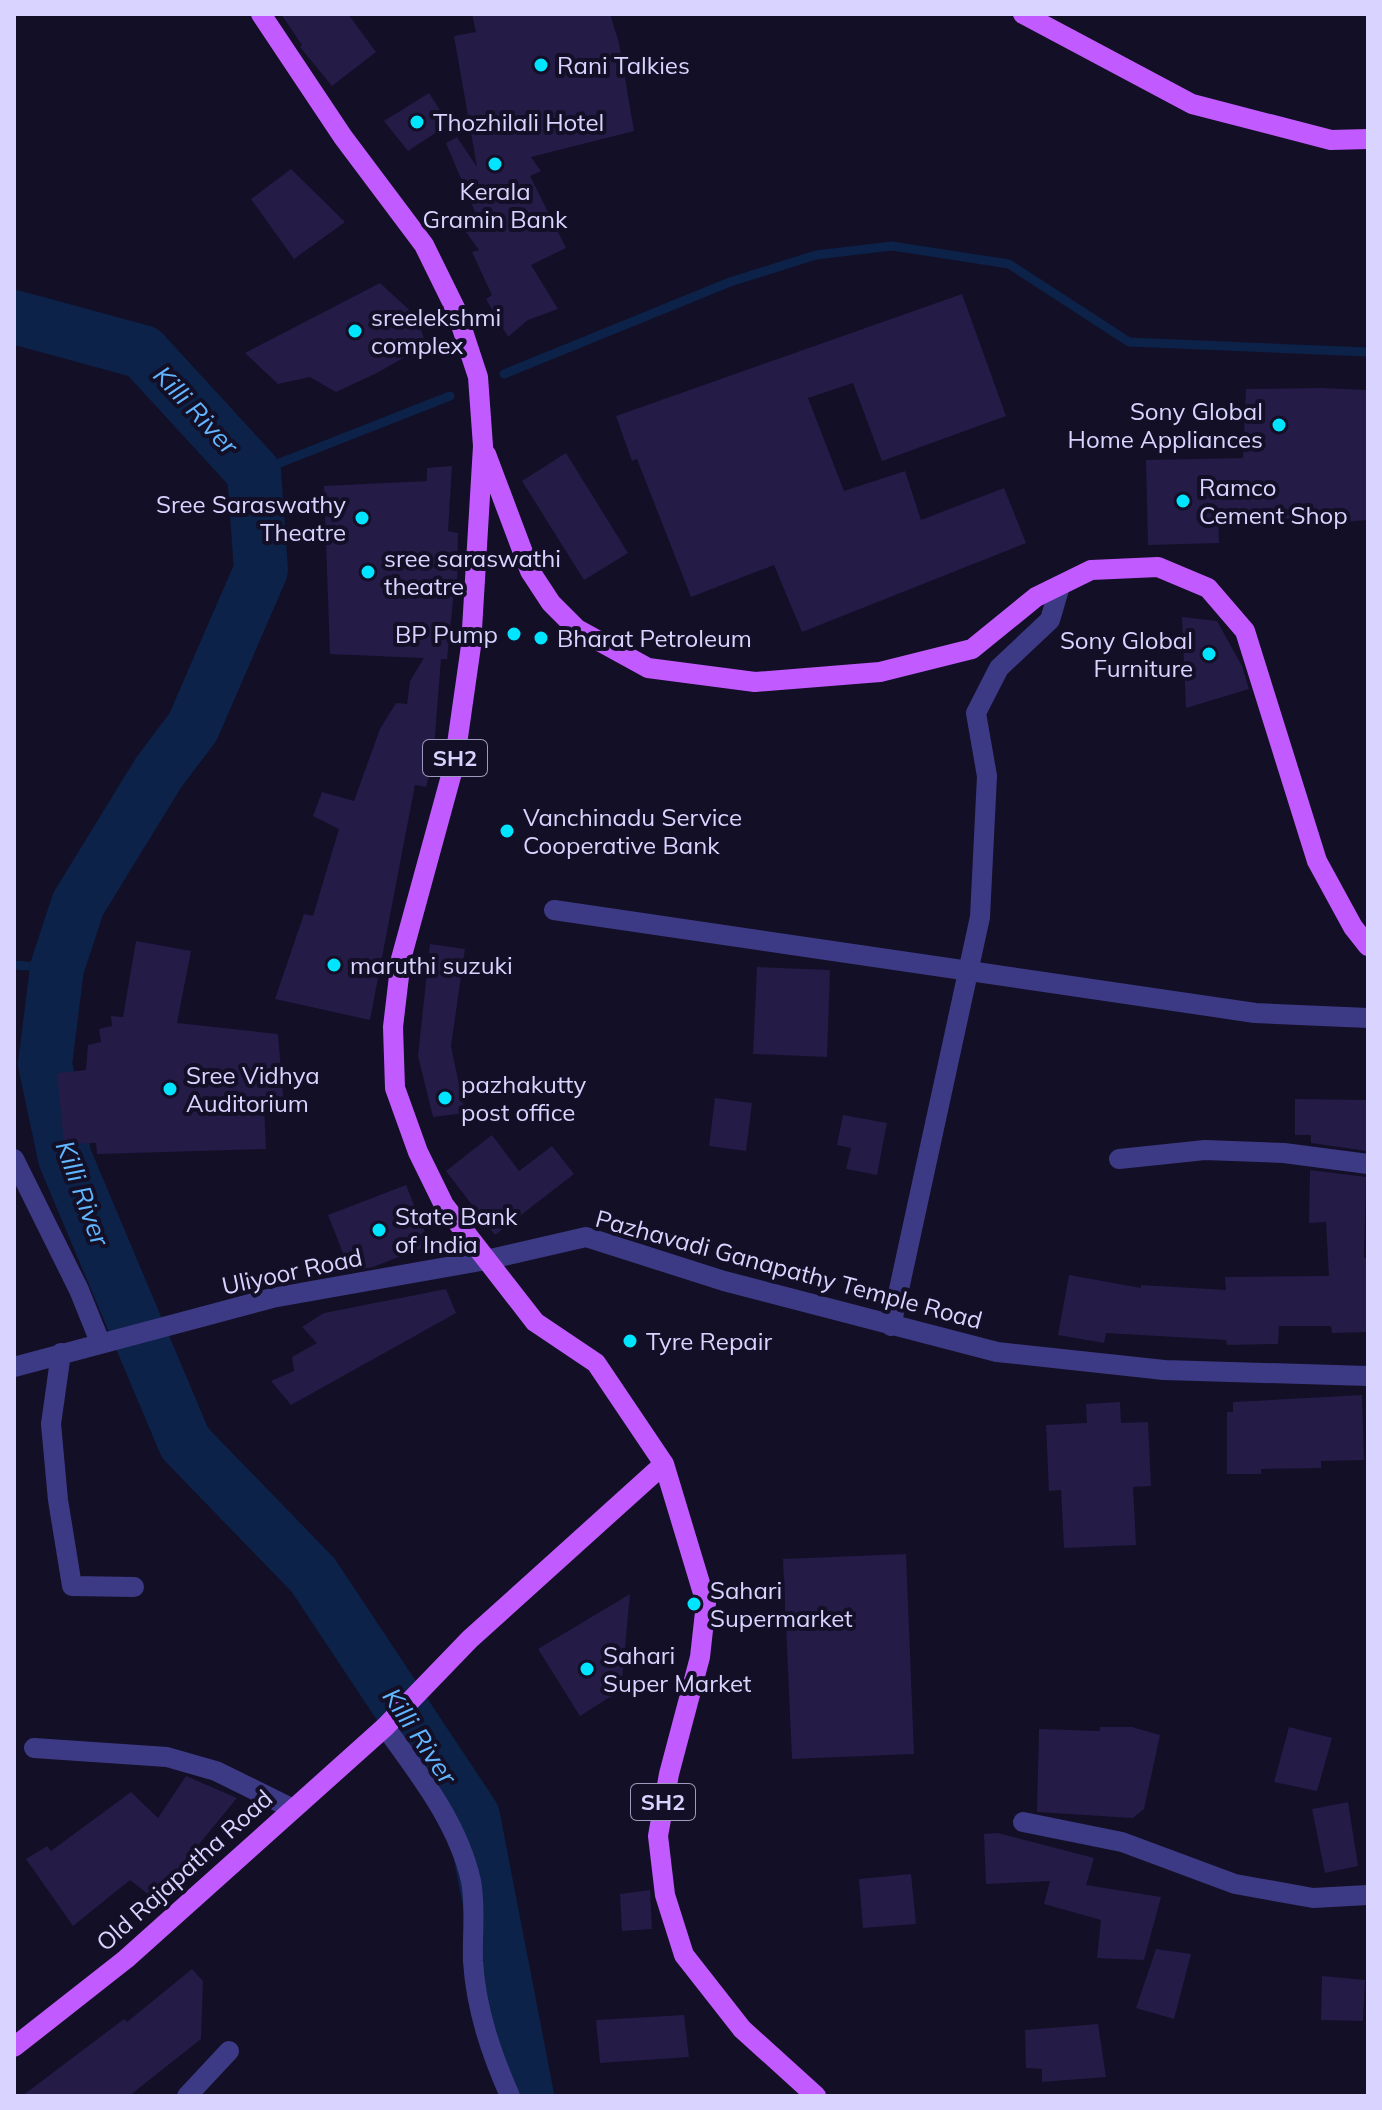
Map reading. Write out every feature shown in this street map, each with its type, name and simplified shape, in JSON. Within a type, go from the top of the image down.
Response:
[{"type":"main road","name":"SH2","points":[[261,14],[343,137],[424,245],[456,310],[478,377],[483,446],[471,646],[454,765],[401,959],[393,1027],[395,1088],[418,1152],[444,1205],[535,1322],[596,1363],[664,1464],[706,1603],[700,1657],[688,1713],[669,1774],[658,1836],[665,1895],[684,1955],[742,2029],[816,2096]]},
{"type":"main road","points":[[1023,14],[1192,104],[1331,140],[1368,139]]},
{"type":"main road","points":[[483,446],[530,571],[551,603],[577,629],[648,668],[755,682],[880,672],[972,649],[1036,597],[1091,570],[1158,567],[1208,588],[1245,631],[1317,861],[1353,927],[1368,946]]},
{"type":"main road","name":"Old Rajapatha Road","points":[[14,2047],[126,1959],[385,1727],[470,1639],[664,1464]]},
{"type":"street","points":[[891,1326],[928,1142],[954,1046],[980,917],[987,776],[976,713],[999,668],[1050,620],[1060,586]]},
{"type":"street","points":[[554,910],[1255,1013],[1368,1018]]},
{"type":"street","points":[[1119,1159],[1205,1150],[1284,1153],[1368,1164]]},
{"type":"street","points":[[14,1159],[106,1340]]},
{"type":"street","name":"Pazhavadi Ganapathy Temple Road","points":[[486,1260],[586,1237],[724,1281],[997,1352],[1164,1370],[1368,1376]]},
{"type":"street","name":"Uliyoor Road","points":[[14,1367],[272,1298],[486,1260]]},
{"type":"street","points":[[61,1353],[51,1424],[58,1500],[72,1586],[134,1587]]},
{"type":"street","points":[[385,1727],[444,1811],[463,1857],[471,1882],[473,1964],[483,2028],[510,2096]]},
{"type":"street","points":[[34,1748],[167,1757],[216,1771],[291,1808]]},
{"type":"street","points":[[1023,1822],[1122,1842],[1235,1884],[1313,1898],[1368,1895]]},
{"type":"street","points":[[187,2096],[229,2051]]},
{"type":"building","points":[[281,14],[348,14],[376,52],[332,86],[300,47],[302,45]]},
{"type":"building","points":[[472,14],[610,14],[619,43],[634,131],[531,157],[541,171],[530,176],[566,248],[531,265],[558,309],[528,320],[508,337],[486,299],[492,295],[472,252],[479,250],[463,228],[478,219],[446,143],[457,137],[477,167],[454,36],[476,32]]},
{"type":"building","name":"Thozhilali Hotel","points":[[429,93],[449,124],[408,151],[384,121]]},
{"type":"building","points":[[291,169],[345,222],[294,259],[251,199]]},
{"type":"building","name":"sreelekshmi complex","points":[[380,283],[417,317],[426,345],[377,373],[336,392],[310,377],[278,384],[245,353]]},
{"type":"building","points":[[962,294],[1006,416],[882,461],[853,383],[808,398],[844,491],[905,471],[921,520],[1004,488],[1026,543],[802,632],[774,565],[691,597],[637,459],[632,461],[616,416]]},
{"type":"building","points":[[1246,389],[1368,390],[1368,520],[1328,523],[1218,511],[1219,543],[1148,545],[1146,460],[1243,458]]},
{"type":"building","points":[[566,453],[628,553],[584,580],[522,481]]},
{"type":"building","points":[[452,466],[448,531],[458,533],[457,591],[454,591],[447,659],[441,659],[433,760],[426,787],[415,785],[370,1020],[275,999],[304,914],[313,916],[339,829],[313,816],[322,792],[354,801],[380,729],[396,703],[407,704],[410,681],[424,658],[330,654],[324,486],[427,481],[427,468]]},
{"type":"building","name":"Sony Global Furniture","points":[[1182,617],[1217,621],[1242,666],[1249,689],[1186,708]]},
{"type":"building","name":"Sree Vidhya Auditorium","points":[[136,941],[191,951],[177,1023],[278,1034],[284,1106],[264,1105],[266,1149],[97,1154],[96,1143],[64,1144],[57,1073],[86,1070],[88,1045],[101,1042],[99,1029],[112,1026],[111,1016],[123,1017]]},
{"type":"building","points":[[430,944],[465,949],[451,1046],[465,1113],[433,1117],[418,1056]]},
{"type":"building","points":[[757,967],[830,970],[827,1057],[753,1054]]},
{"type":"building","points":[[715,1098],[752,1103],[746,1151],[709,1146]]},
{"type":"building","points":[[1295,1099],[1368,1100],[1367,1151],[1311,1143],[1311,1135],[1295,1135]]},
{"type":"building","points":[[843,1115],[887,1123],[877,1175],[846,1169],[851,1148],[837,1145]]},
{"type":"building","points":[[492,1135],[519,1171],[552,1146],[574,1174],[495,1235],[446,1171]]},
{"type":"building","points":[[1310,1170],[1366,1177],[1364,1258],[1368,1258],[1368,1332],[1332,1333],[1331,1326],[1279,1326],[1278,1344],[1227,1345],[1226,1340],[1106,1333],[1104,1343],[1058,1335],[1069,1275],[1141,1288],[1141,1285],[1226,1290],[1225,1277],[1329,1276],[1326,1222],[1309,1223]]},
{"type":"building","name":"State Bank of India","points":[[406,1185],[430,1245],[373,1267],[350,1271],[328,1215]]},
{"type":"building","points":[[446,1289],[456,1313],[291,1405],[271,1381],[294,1371],[292,1357],[317,1343],[302,1327],[324,1313]]},
{"type":"building","points":[[1362,1395],[1364,1460],[1321,1461],[1321,1468],[1261,1469],[1261,1474],[1227,1474],[1227,1412],[1233,1412],[1233,1402]]},
{"type":"building","points":[[1120,1402],[1121,1423],[1148,1422],[1151,1486],[1133,1487],[1136,1545],[1064,1548],[1061,1490],[1049,1491],[1046,1425],[1087,1423],[1086,1404]]},
{"type":"building","points":[[906,1554],[914,1754],[792,1759],[783,1559]]},
{"type":"building","name":"Sahari Super Market","points":[[630,1594],[621,1690],[580,1716],[538,1649]]},
{"type":"building","points":[[1100,1727],[1132,1727],[1160,1735],[1144,1809],[1133,1818],[1037,1812],[1039,1729],[1100,1731]]},
{"type":"building","points":[[1289,1727],[1332,1738],[1317,1791],[1274,1782]]},
{"type":"building","points":[[186,1776],[237,1798],[154,1899],[130,1880],[73,1926],[26,1859],[47,1846],[51,1851],[131,1792],[158,1818]]},
{"type":"building","points":[[1348,1802],[1358,1866],[1325,1873],[1312,1809]]},
{"type":"building","points":[[998,1833],[1094,1858],[1086,1885],[1161,1897],[1144,1960],[1097,1958],[1101,1920],[1044,1904],[1050,1881],[986,1884],[984,1834]]},
{"type":"building","points":[[911,1874],[916,1924],[863,1928],[859,1879]]},
{"type":"building","points":[[650,1890],[652,1929],[622,1931],[620,1894]]},
{"type":"building","points":[[1156,1949],[1191,1954],[1174,2019],[1136,2008]]},
{"type":"building","points":[[192,1969],[203,1981],[201,2039],[129,2096],[22,2096],[124,2019],[127,2022]]},
{"type":"building","points":[[1322,1976],[1365,1980],[1363,2021],[1321,2020]]},
{"type":"building","points":[[684,2015],[689,2057],[600,2063],[596,2020]]},
{"type":"building","points":[[1098,2024],[1106,2077],[1042,2082],[1042,2069],[1026,2068],[1025,2030]]},
{"type":"waterway","points":[[504,374],[730,282],[816,255],[892,246],[1009,264],[1129,342],[1368,352]]},
{"type":"waterway","name":"Killi River","points":[[14,317],[143,352],[254,473],[261,570],[193,727],[159,772],[78,904],[57,968],[45,1064],[65,1158],[185,1443],[313,1575],[473,1816],[527,2096]]},
{"type":"waterway","points":[[254,473],[450,396]]},
{"type":"waterway","points":[[14,965],[57,968]]},
{"type":"place","name":"Rani Talkies","points":[[541,65]]},
{"type":"place","name":"Thozhilali Hotel","points":[[417,122]]},
{"type":"place","name":"Kerala Gramin Bank","points":[[495,164]]},
{"type":"place","name":"sreelekshmi complex","points":[[355,331]]},
{"type":"place","name":"Sony Global Home Appliances","points":[[1279,425]]},
{"type":"place","name":"Ramco Cement Shop","points":[[1183,501]]},
{"type":"place","name":"Sree Saraswathy Theatre","points":[[362,518]]},
{"type":"place","name":"sree saraswathi theatre","points":[[368,572]]},
{"type":"place","name":"BP Pump","points":[[514,634]]},
{"type":"place","name":"Bharat Petroleum","points":[[541,638]]},
{"type":"place","name":"Sony Global Furniture","points":[[1209,654]]},
{"type":"place","name":"Vanchinadu Service Cooperative Bank","points":[[507,831]]},
{"type":"place","name":"maruthi suzuki","points":[[334,965]]},
{"type":"place","name":"Sree Vidhya Auditorium","points":[[170,1089]]},
{"type":"place","name":"pazhakutty post office","points":[[445,1098]]},
{"type":"place","name":"State Bank of India","points":[[379,1230]]},
{"type":"place","name":"Tyre Repair","points":[[630,1341]]},
{"type":"place","name":"Sahari Supermarket","points":[[694,1604]]},
{"type":"place","name":"Sahari Super Market","points":[[587,1669]]}]
